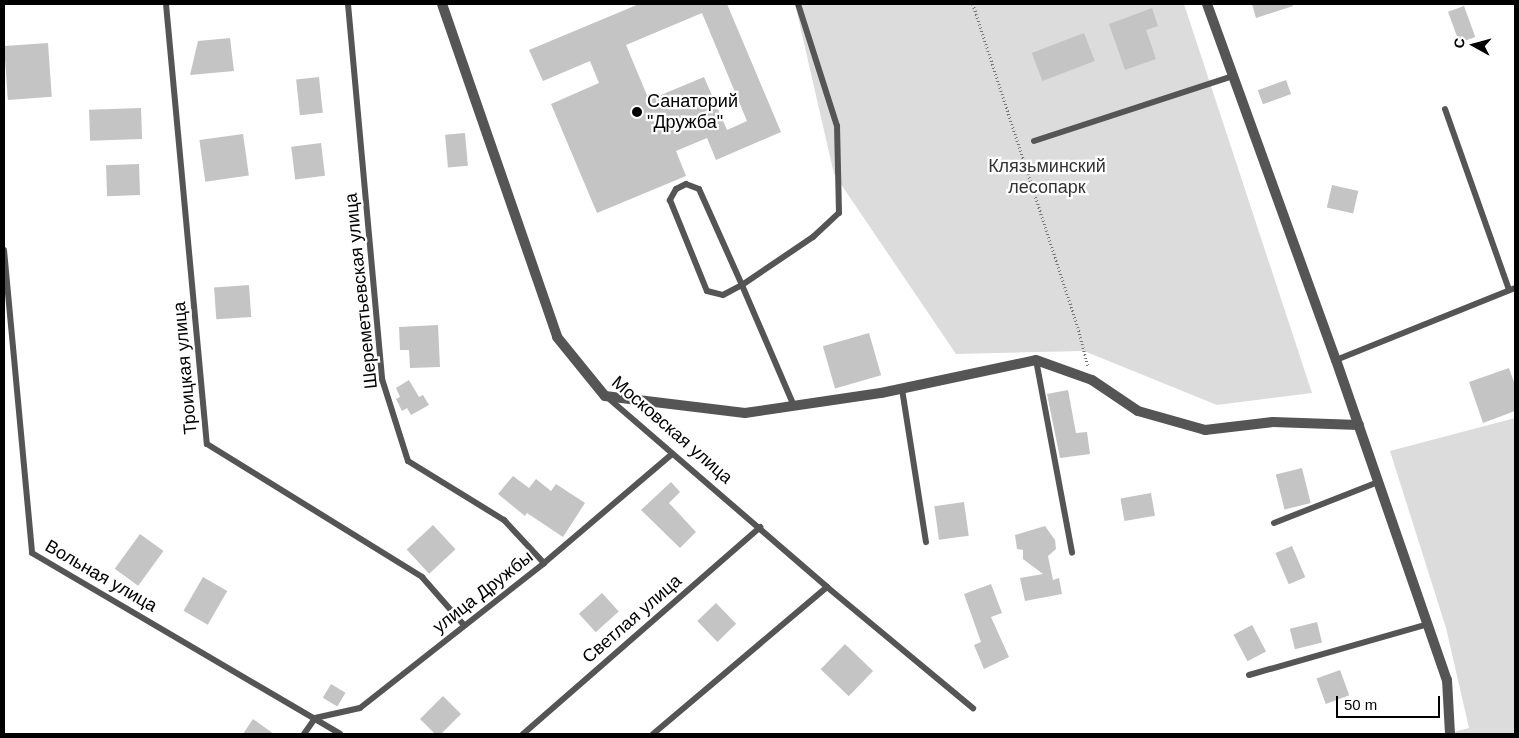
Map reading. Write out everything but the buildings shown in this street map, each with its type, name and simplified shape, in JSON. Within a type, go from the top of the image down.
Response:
[{"type":"street","name":"Московская улица","points":[[442,4],[557,337],[606,396]]},
{"type":"street","points":[[1207,4],[1336,360],[1447,680],[1450,734]]},
{"type":"street","points":[[606,396],[745,413],[902,389],[1036,360],[1092,380],[1138,411],[1205,430],[1273,422],[1359,425]]},
{"type":"lane","name":"Троицкая улица","points":[[166,4],[207,444],[422,576],[464,625]]},
{"type":"lane","name":"Шереметьевская улица","points":[[348,4],[382,379],[408,461],[504,520],[544,563]]},
{"type":"lane","points":[[794,406],[742,285],[699,189],[686,184],[676,189],[670,200],[707,291],[723,296],[742,285],[813,237],[839,213],[837,126],[798,4]]},
{"type":"lane","points":[[1034,141],[1233,76]]},
{"type":"lane","points":[[1336,360],[1512,289],[1446,109]]},
{"type":"lane","name":"Вольная улица","points":[[4,250],[32,553],[340,734]]},
{"type":"lane","points":[[1036,360],[1072,553]]},
{"type":"lane","points":[[902,389],[926,542]]},
{"type":"lane","name":"Московская улица","points":[[606,396],[760,527],[827,587],[973,708]]},
{"type":"lane","name":"улица Дружбы","points":[[315,718],[360,708],[544,563],[672,454]]},
{"type":"lane","points":[[1274,523],[1378,482]]},
{"type":"lane","name":"Светлая улица","points":[[523,734],[760,527]]},
{"type":"lane","points":[[653,734],[827,587]]},
{"type":"lane","points":[[1249,675],[1428,624]]},
{"type":"lane","points":[[304,734],[315,718]]},
{"type":"path","points":[[973,4],[1078,327],[1092,380]]},
{"type":"green space","name":"Клязьминский лесопарк","points":[[795,4],[1184,4],[1312,393],[1217,405],[1084,351],[956,354],[834,174]]},
{"type":"green space","points":[[1515,418],[1515,734],[1445,734],[1469,728],[1446,628],[1390,451]]},
{"type":"place","name":"Санаторий \"Дружба\"","points":[[637,112]]}]
